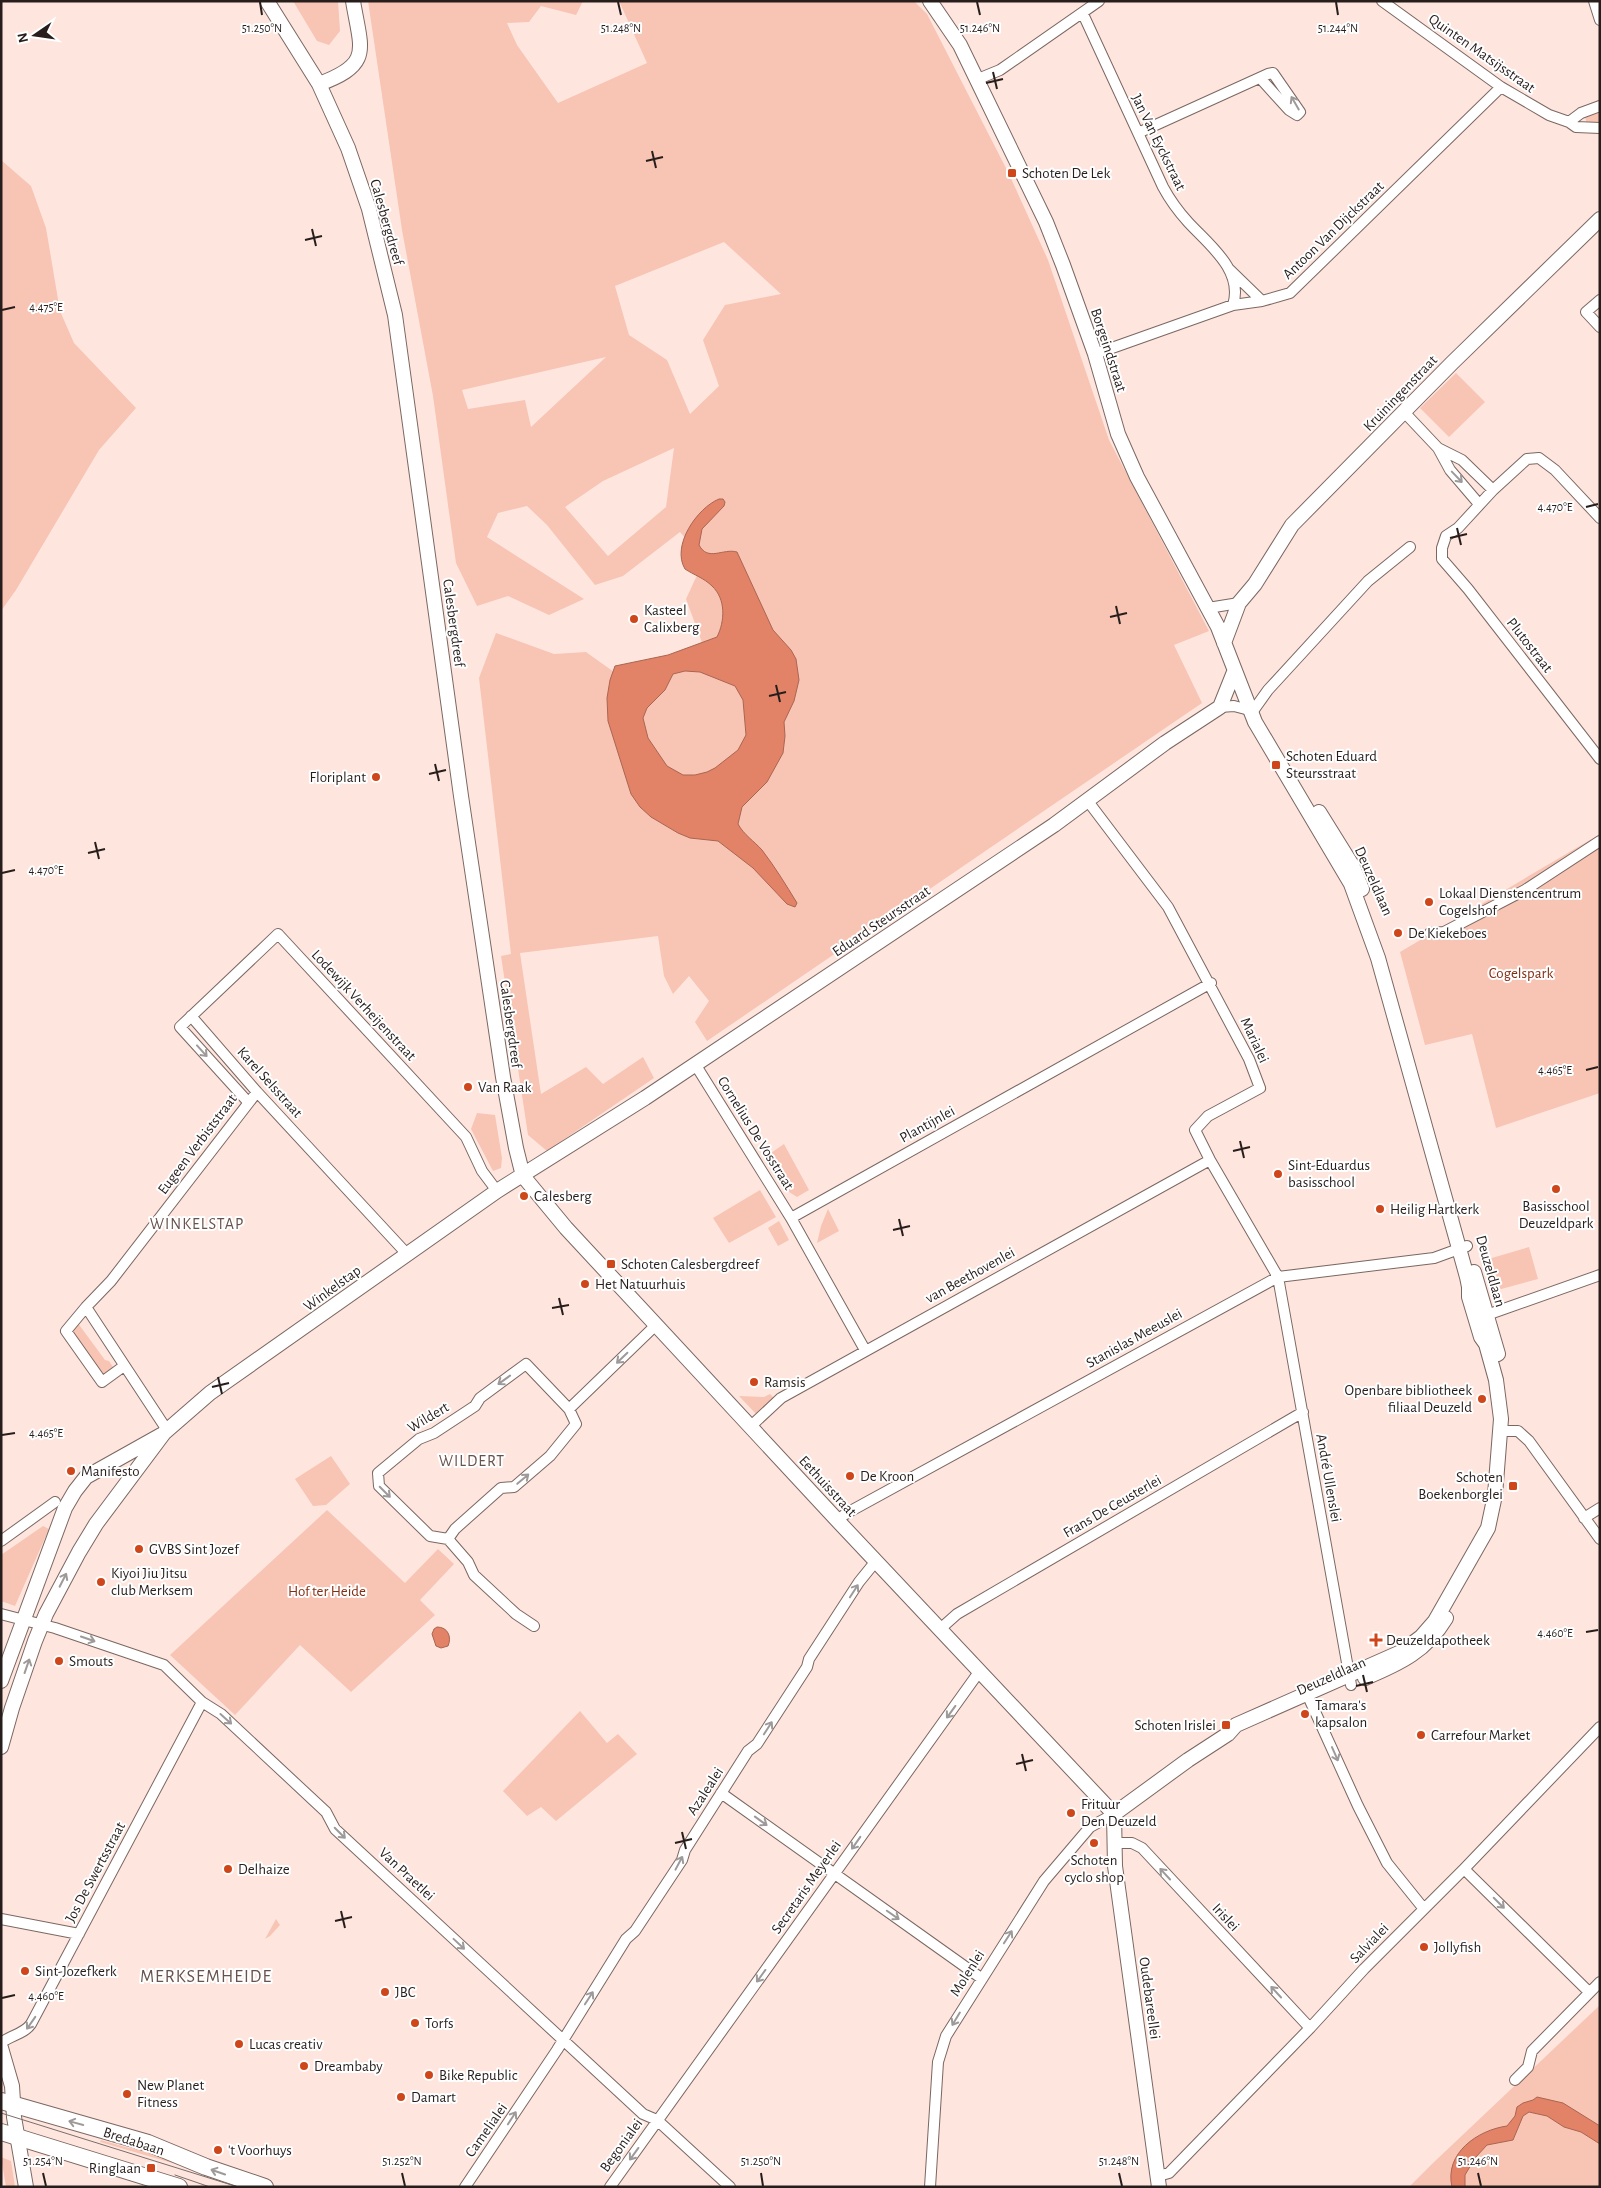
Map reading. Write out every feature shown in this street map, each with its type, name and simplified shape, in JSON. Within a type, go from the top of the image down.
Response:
[{"type":"main road","name":"Bredabaan","points":[[7,2104],[148,2144],[206,2167],[265,2187]]},
{"type":"main road","name":"Bredabaan","points":[[1,2132],[179,2187]]},
{"type":"street","name":"Calesbergdreef","points":[[267,1],[319,84],[348,148],[369,209],[395,315],[461,796],[503,1077],[523,1176]]},
{"type":"street","points":[[319,84],[347,71],[357,61],[361,48],[353,1]]},
{"type":"street","name":"Borgeindstraat","points":[[930,1],[960,45],[1049,231],[1095,354],[1118,434],[1137,477],[1208,608],[1252,711]]},
{"type":"street","points":[[978,80],[1000,70],[1083,14],[1099,1]]},
{"type":"street","name":"Quinten Matsijsstraat","points":[[1382,1],[1501,87],[1549,115],[1569,122],[1576,127],[1600,128]]},
{"type":"street","points":[[1594,1],[1600,20]]},
{"type":"street","name":"Jan Van Eyckstraat","points":[[1083,14],[1171,201],[1229,269],[1262,301]]},
{"type":"street","points":[[1138,133],[1260,78]]},
{"type":"street","name":"Antoon Van Dijckstraat","points":[[1095,354],[1233,305],[1262,301],[1290,293],[1501,87]]},
{"type":"street","points":[[1569,122],[1581,113],[1600,106]]},
{"type":"street","name":"Kruiningenstraat","points":[[1224,643],[1239,603],[1254,584],[1292,525],[1452,363],[1600,219]]},
{"type":"street","name":"Jan Van Eyckstraat","points":[[1229,269],[1236,292],[1233,305]]},
{"type":"street","points":[[1600,300],[1586,312],[1600,327]]},
{"type":"street","points":[[1404,412],[1438,448],[1450,470],[1479,504],[1527,459],[1539,458],[1555,470],[1600,518]]},
{"type":"street","points":[[1438,448],[1462,460],[1493,490]]},
{"type":"street","name":"Plutostraat","points":[[1479,504],[1458,528],[1446,536],[1442,548],[1442,559],[1468,589],[1600,759]]},
{"type":"street","points":[[1234,672],[1220,707],[1234,706],[1252,711],[1268,690],[1368,581],[1410,547]]},
{"type":"street","points":[[1208,608],[1239,603]]},
{"type":"street","name":"Eduard Steursstraat","points":[[523,1176],[1054,825],[1220,707]]},
{"type":"street","name":"Deuzeldlaan","points":[[1114,1814],[1188,1760],[1228,1734],[1236,1725],[1310,1698],[1349,1680],[1385,1670],[1414,1654],[1436,1635],[1496,1529],[1504,1497],[1506,1384],[1481,1317],[1382,942],[1352,865],[1335,848],[1255,722],[1252,711]]},
{"type":"street","name":"Marialei","points":[[1087,800],[1168,907],[1249,1059],[1260,1088],[1208,1116],[1195,1130],[1210,1160],[1278,1277]]},
{"type":"street","points":[[1430,933],[1444,932],[1525,890],[1600,841]]},
{"type":"street","name":"Lodewijk Verheijenstraat","points":[[191,1016],[278,934],[466,1138],[482,1171],[497,1191]]},
{"type":"street","name":"Plantijnlei","points":[[791,1218],[1210,984]]},
{"type":"street","name":"Karel Selsstraat","points":[[248,1102],[180,1027],[191,1016],[257,1092],[407,1254]]},
{"type":"street","name":"Cornelius De Vosstraat","points":[[695,1064],[791,1218]]},
{"type":"street","name":"Eugeen Verbiststraat","points":[[124,1366],[102,1382],[66,1331],[111,1281],[257,1092]]},
{"type":"street","name":"van Beethovenlei","points":[[751,1426],[781,1398],[1210,1160]]},
{"type":"street","name":"Winkelstap","points":[[1,1746],[12,1708],[42,1624],[63,1580],[96,1524],[166,1432],[210,1393],[497,1191],[523,1176]]},
{"type":"street","name":"Eethuisstraat","points":[[523,1176],[566,1228],[939,1630],[1114,1814]]},
{"type":"street","points":[[791,1218],[865,1350]]},
{"type":"street","name":"Stanislas Meeuslei","points":[[837,1520],[1278,1277],[1434,1258],[1463,1248]]},
{"type":"street","points":[[1481,1317],[1600,1275]]},
{"type":"street","name":"André Ullenslei","points":[[1278,1277],[1349,1680]]},
{"type":"street","points":[[86,1307],[166,1432]]},
{"type":"street","points":[[448,1540],[455,1529],[501,1488],[514,1487],[550,1456],[576,1424],[569,1409],[657,1324]]},
{"type":"street","name":"Wildert","points":[[534,1626],[516,1614],[474,1575],[468,1562],[448,1540],[430,1536],[379,1486],[378,1473],[419,1439],[434,1433],[475,1406],[480,1398],[526,1364],[569,1409]]},
{"type":"street","name":"Frans De Ceusterlei","points":[[939,1630],[957,1614],[1302,1412]]},
{"type":"street","points":[[1504,1431],[1518,1431],[1529,1441],[1600,1539]]},
{"type":"street","name":"Winkelstap","points":[[1,1681],[74,1491],[86,1477],[166,1432]]},
{"type":"street","points":[[1,1541],[55,1502]]},
{"type":"street","points":[[1584,1518],[1600,1508]]},
{"type":"street","name":"Azalealei","points":[[563,2039],[626,1939],[635,1931],[682,1860],[684,1850],[748,1751],[757,1744],[859,1582],[876,1562]]},
{"type":"street","points":[[1,1614],[23,1620]]},
{"type":"street","name":"Van Praetlei","points":[[23,1620],[42,1624],[164,1665],[202,1702],[221,1714],[326,1812],[335,1829],[643,2114],[657,2120],[730,2187]]},
{"type":"street","name":"Secretaris Meyerlei","points":[[657,2120],[980,1672]]},
{"type":"street","points":[[1310,1698],[1358,1806],[1387,1863],[1424,1909]]},
{"type":"street","name":"Jos De Swertsstraat","points":[[1,2043],[9,2036],[24,2031],[31,2024],[202,1702]]},
{"type":"street","name":"Salvialei","points":[[1158,2182],[1310,2028],[1364,1969],[1464,1869],[1600,1727]]},
{"type":"street","points":[[721,1793],[982,1978]]},
{"type":"street","name":"Oudebareellei","points":[[1114,1814],[1115,1866],[1158,2182]]},
{"type":"street","name":"Molenlei","points":[[930,2187],[938,2062],[946,2036],[1044,1881],[1090,1828],[1114,1814]]},
{"type":"street","name":"Irislei","points":[[1114,1843],[1132,1843],[1142,1848],[1310,2028]]},
{"type":"street","points":[[1464,1869],[1589,1992]]},
{"type":"street","points":[[1,1919],[80,1934]]},
{"type":"street","points":[[1515,2080],[1528,2067],[1532,2051],[1600,1982]]},
{"type":"street","name":"Camelialei","points":[[465,2187],[563,2039]]},
{"type":"street","points":[[1,2048],[12,2086],[7,2104],[18,2137],[26,2187]]},
{"type":"street","name":"Begonialei","points":[[610,2187],[657,2120]]},
{"type":"green space","points":[[293,1],[338,1],[340,31],[329,45],[317,41]]},
{"type":"green space","points":[[368,1],[583,1],[576,15],[541,6],[529,22],[507,23],[517,45],[558,103],[647,63],[619,1],[914,1],[927,14],[1009,174],[1048,260],[1109,440],[1209,631],[1174,645],[1202,703],[707,1041],[695,1022],[709,1001],[689,976],[673,994],[664,976],[658,936],[520,953],[541,1094],[586,1067],[603,1084],[643,1057],[654,1078],[547,1151],[528,1135],[501,956],[511,954],[479,678],[496,633],[554,654],[586,652],[621,677],[707,656],[686,599],[704,560],[680,532],[623,576],[595,585],[547,525],[527,506],[498,513],[487,537],[584,599],[549,615],[508,596],[477,606],[456,563],[433,396],[402,230]],"holes":[[[724,242],[781,294],[725,305],[703,340],[719,386],[690,414],[667,360],[629,335],[615,286]],[[606,357],[531,427],[525,400],[468,409],[462,390]],[[674,448],[666,507],[608,556],[565,507],[603,481]]]},
{"type":"green space","points":[[1600,112],[1600,123],[1587,124],[1585,117],[1591,113]]},
{"type":"green space","points":[[1,160],[31,186],[46,228],[60,311],[74,343],[136,408],[99,450],[16,590],[1,611]]},
{"type":"green space","points":[[1456,373],[1485,402],[1449,437],[1420,408]]},
{"type":"green space","name":"Cogelspark","points":[[1600,834],[1600,1093],[1496,1128],[1472,1034],[1425,1045],[1400,952]]},
{"type":"green space","points":[[477,1113],[495,1115],[502,1158],[501,1168],[493,1171],[471,1129]]},
{"type":"green space","points":[[784,1144],[809,1190],[797,1197],[789,1192],[768,1155]]},
{"type":"green space","points":[[760,1190],[776,1217],[729,1243],[713,1218]]},
{"type":"green space","points":[[828,1209],[839,1231],[817,1243],[821,1226]]},
{"type":"green space","points":[[779,1221],[789,1240],[778,1246],[768,1228]]},
{"type":"green space","points":[[1529,1247],[1538,1279],[1494,1291],[1485,1260]]},
{"type":"green space","points":[[77,1322],[105,1360],[109,1361],[115,1370],[104,1377],[70,1333]]},
{"type":"green space","points":[[770,1394],[775,1399],[757,1415],[739,1396],[764,1397]]},
{"type":"green space","points":[[331,1456],[350,1484],[326,1505],[313,1506],[295,1479]]},
{"type":"green space","name":"Hof ter Heide","points":[[327,1510],[405,1583],[438,1549],[454,1564],[420,1600],[435,1615],[351,1692],[300,1645],[235,1715],[170,1655]]},
{"type":"green space","points":[[43,1526],[49,1529],[15,1606],[1,1601],[1,1555]]},
{"type":"green space","points":[[580,1711],[607,1743],[618,1734],[637,1754],[556,1821],[541,1807],[527,1816],[503,1791]]},
{"type":"green space","points":[[276,1919],[280,1925],[265,1939]]},
{"type":"green space","points":[[1600,2005],[1600,2187],[1409,2187],[1433,2163]]},
{"type":"green space","points":[[101,2140],[129,2148],[152,2151],[210,2174],[100,2142]]},
{"type":"green space","points":[[1,2157],[11,2161],[15,2187],[6,2187]]},
{"type":"shaded area","points":[[719,499],[723,499],[725,502],[724,506],[702,529],[699,545],[707,553],[711,554],[737,552],[773,630],[791,650],[796,659],[799,680],[794,701],[784,722],[783,753],[767,782],[742,807],[738,824],[746,835],[762,850],[771,863],[797,903],[795,907],[787,904],[753,868],[718,841],[690,838],[678,833],[651,817],[640,807],[631,794],[608,721],[607,698],[615,666],[668,655],[717,637],[720,631],[723,610],[720,597],[709,583],[685,569],[681,550],[688,529],[702,510]],"holes":[[[685,671],[700,672],[735,686],[743,700],[746,735],[738,750],[715,768],[695,775],[683,775],[667,766],[648,738],[643,718],[647,708],[665,690],[673,674]]]},
{"type":"shaded area","points":[[437,1627],[441,1627],[448,1633],[450,1639],[448,1646],[441,1648],[436,1646],[432,1634]]},
{"type":"shaded area","points":[[1537,2097],[1563,2103],[1600,2126],[1600,2144],[1581,2132],[1564,2127],[1547,2116],[1529,2112],[1523,2116],[1513,2140],[1487,2145],[1475,2158],[1465,2175],[1465,2187],[1452,2187],[1451,2175],[1453,2164],[1458,2154],[1466,2145],[1485,2132],[1507,2126],[1515,2116],[1517,2107]]},
{"type":"tram line","points":[[1,2113],[238,2187]]},
{"type":"tram line","points":[[175,2175],[210,2187]]},
{"type":"place","name":"Schoten De Lek","points":[[1012,173]]},
{"type":"place","name":"Kasteel Calixberg","points":[[634,619]]},
{"type":"place","name":"Schoten Eduard Steursstraat","points":[[1276,765]]},
{"type":"place","name":"Floriplant","points":[[376,777]]},
{"type":"place","name":"Lokaal Dienstencentrum Cogelshof","points":[[1429,902]]},
{"type":"place","name":"De Kiekeboes","points":[[1398,933]]},
{"type":"place","name":"Van Raak","points":[[468,1087]]},
{"type":"place","name":"Sint-Eduardus basisschool","points":[[1278,1174]]},
{"type":"place","name":"Basisschool Deuzeldpark","points":[[1556,1189]]},
{"type":"place","name":"Calesberg","points":[[524,1196]]},
{"type":"place","name":"Heilig Hartkerk","points":[[1380,1209]]},
{"type":"place","name":"Schoten Calesbergdreef","points":[[611,1264]]},
{"type":"place","name":"Het Natuurhuis","points":[[585,1284]]},
{"type":"place","name":"Ramsis","points":[[754,1382]]},
{"type":"place","name":"Openbare bibliotheek filiaal Deuzeld","points":[[1482,1399]]},
{"type":"place","name":"Manifesto","points":[[71,1471]]},
{"type":"place","name":"De Kroon","points":[[850,1476]]},
{"type":"place","name":"Schoten Boekenborglei","points":[[1513,1486]]},
{"type":"place","name":"GVBS Sint Jozef","points":[[139,1549]]},
{"type":"place","name":"Kiyoi Jiu Jitsu club Merksem","points":[[101,1582]]},
{"type":"place","name":"Deuzeldapotheek","points":[[1376,1640]]},
{"type":"place","name":"Smouts","points":[[59,1661]]},
{"type":"place","name":"Tamara's kapsalon","points":[[1305,1714]]},
{"type":"place","name":"Schoten Irislei","points":[[1226,1725]]},
{"type":"place","name":"Carrefour Market","points":[[1421,1735]]},
{"type":"place","name":"Frituur Den Deuzeld","points":[[1071,1813]]},
{"type":"place","name":"Schoten cyclo shop","points":[[1094,1843]]},
{"type":"place","name":"Delhaize","points":[[228,1869]]},
{"type":"place","name":"Jollyfish","points":[[1424,1947]]},
{"type":"place","name":"Sint-Jozefkerk","points":[[25,1971]]},
{"type":"place","name":"JBC","points":[[385,1992]]},
{"type":"place","name":"Torfs","points":[[415,2023]]},
{"type":"place","name":"Lucas creativ","points":[[239,2044]]},
{"type":"place","name":"Dreambaby","points":[[304,2066]]},
{"type":"place","name":"Bike Republic","points":[[429,2075]]},
{"type":"place","name":"New Planet Fitness","points":[[127,2094]]},
{"type":"place","name":"Damart","points":[[401,2097]]},
{"type":"place","name":"'t Voorhuys","points":[[218,2150]]},
{"type":"place","name":"Ringlaan","points":[[151,2168]]},
{"type":"district","name":"WINKELSTAP","points":[[197,1223]]},
{"type":"district","name":"WILDERT","points":[[472,1460]]},
{"type":"district","name":"MERKSEMHEIDE","points":[[206,1976]]}]
